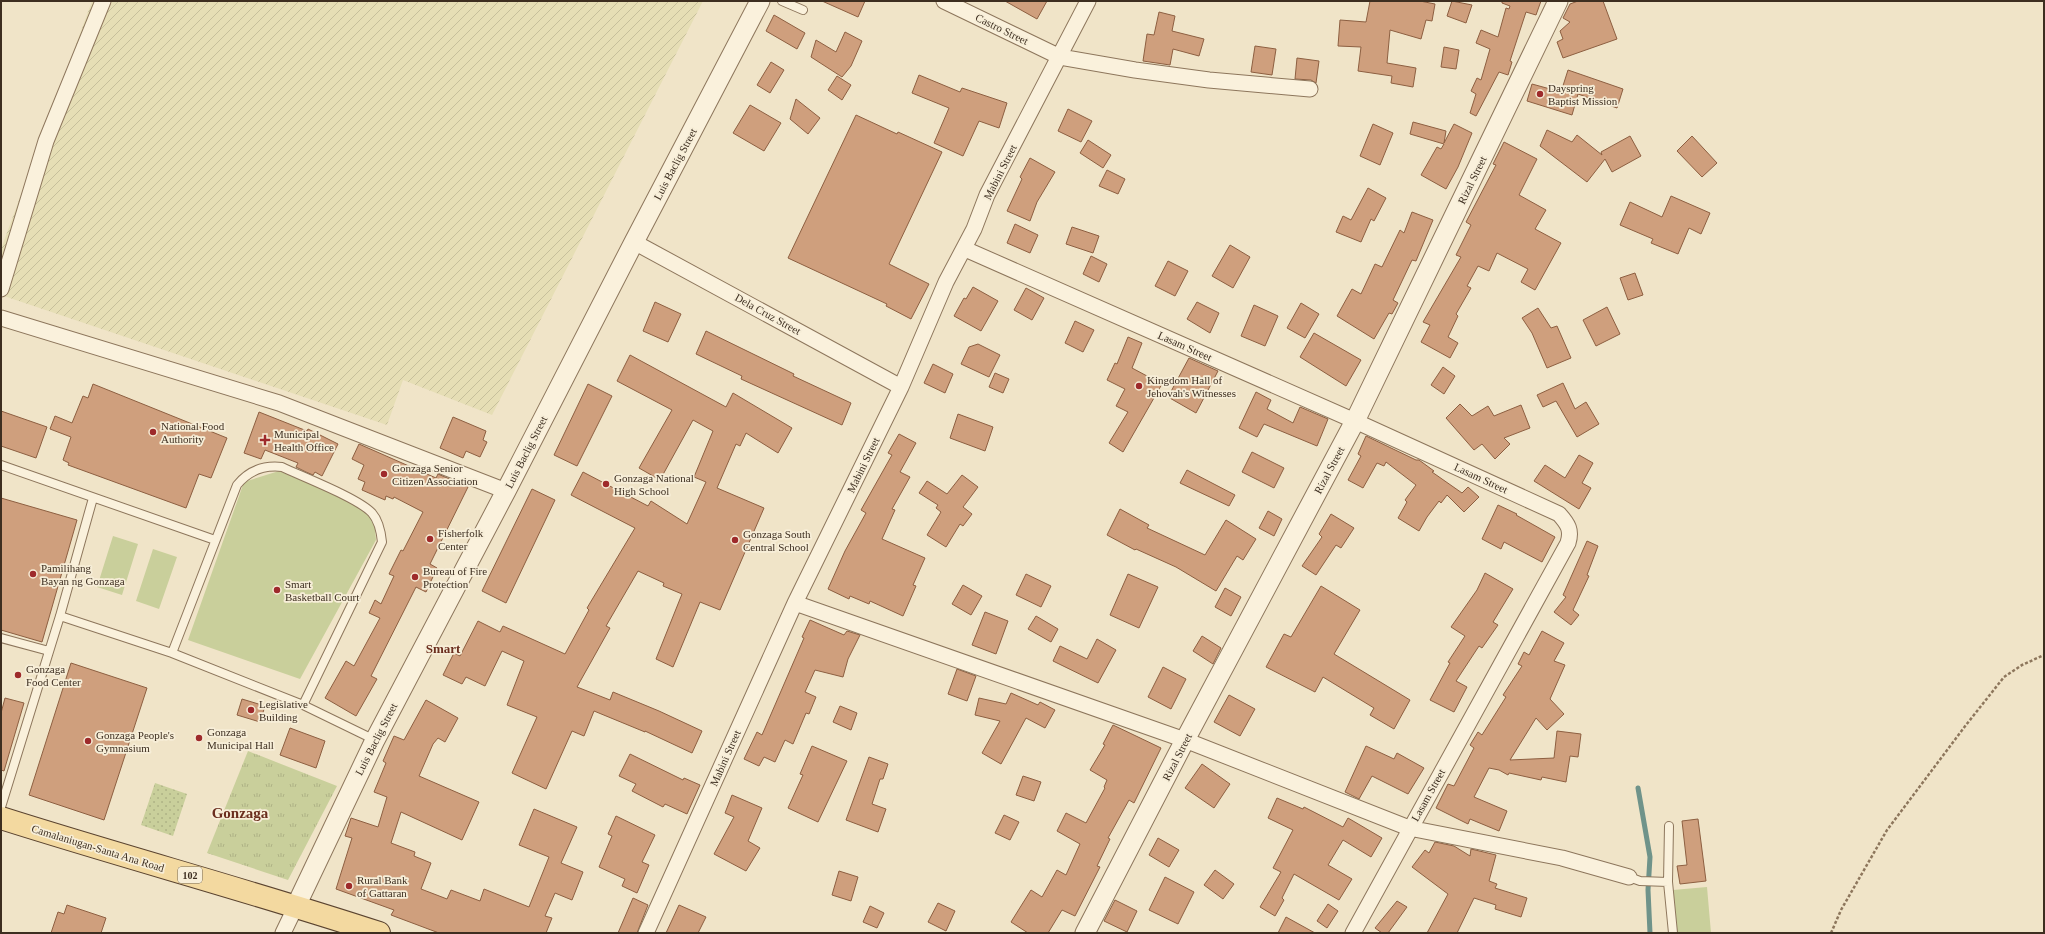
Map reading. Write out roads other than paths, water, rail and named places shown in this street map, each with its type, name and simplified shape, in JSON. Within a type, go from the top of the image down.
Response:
[{"type":"main road","name":"Camalaniugan-Santa Ana Road","points":[[1,818],[115,854],[296,906],[379,933]]},
{"type":"street","points":[[1,289],[46,141],[103,1]]},
{"type":"street","name":"Luis Baclig Street","points":[[296,906],[374,740],[506,492],[760,1]]},
{"type":"street","name":"Castro Street","points":[[944,1],[1060,57],[1135,70],[1209,80],[1310,89]]},
{"type":"street","name":"Mabini Street","points":[[646,933],[795,603],[901,387],[946,282],[965,249],[987,195],[1088,1]]},
{"type":"street","name":"Rizal Street","points":[[1085,933],[1185,740],[1355,421],[1558,1]]},
{"type":"street","name":"Dela Cruz Street","points":[[634,242],[901,387]]},
{"type":"street","name":"Lasam Street","points":[[965,249],[1355,421],[1559,514],[1568,523],[1570,530],[1568,543],[1353,933]]},
{"type":"street","points":[[1,318],[279,403],[506,492]]},
{"type":"street","points":[[795,603],[1185,740],[1410,828],[1562,858],[1629,877]]},
{"type":"street","points":[[284,933],[296,906]]},
{"type":"lane","points":[[782,1],[803,10]]},
{"type":"lane","points":[[1,465],[215,540]]},
{"type":"lane","points":[[172,652],[237,484],[250,473],[265,467],[282,467],[365,507],[376,518],[381,533],[382,542],[303,705]]},
{"type":"lane","points":[[1,807],[60,616],[93,498]]},
{"type":"lane","points":[[60,616],[172,652],[303,705],[374,740]]},
{"type":"lane","points":[[1,638],[49,651]]},
{"type":"lane","points":[[1669,826],[1668,882],[1673,933]]},
{"type":"lane","points":[[1629,877],[1640,881],[1668,882]]},
{"type":"waterway","points":[[1638,788],[1650,857],[1648,890],[1650,933]]},
{"type":"place","name":"Dayspring Baptist Mission","points":[[1540,94]]},
{"type":"place","name":"Kingdom Hall of Jehovah's Witnesses","points":[[1139,386]]},
{"type":"place","name":"National Food Authority","points":[[153,432]]},
{"type":"place","name":"Municipal Health Office","points":[[265,440]]},
{"type":"place","name":"Gonzaga Senior Citizen Association","points":[[384,474]]},
{"type":"place","name":"Gonzaga National High School","points":[[606,484]]},
{"type":"place","name":"Fisherfolk Center","points":[[430,539]]},
{"type":"place","name":"Gonzaga South Central School","points":[[735,540]]},
{"type":"place","name":"Pamilihang Bayan ng Gonzaga","points":[[33,574]]},
{"type":"place","name":"Bureau of Fire Protection","points":[[415,577]]},
{"type":"place","name":"Smart Basketball Court","points":[[277,590]]},
{"type":"place","name":"Gonzaga Food Center","points":[[18,675]]},
{"type":"place","name":"Legislative Building","points":[[251,710]]},
{"type":"place","name":"Gonzaga Municipal Hall","points":[[199,738]]},
{"type":"place","name":"Gonzaga People's Gymnasium","points":[[88,741]]},
{"type":"place","name":"Rural Bank of Gattaran","points":[[349,886]]},
{"type":"district","name":"Smart","points":[[443,648]]},
{"type":"district","name":"Gonzaga","points":[[240,813]]}]
